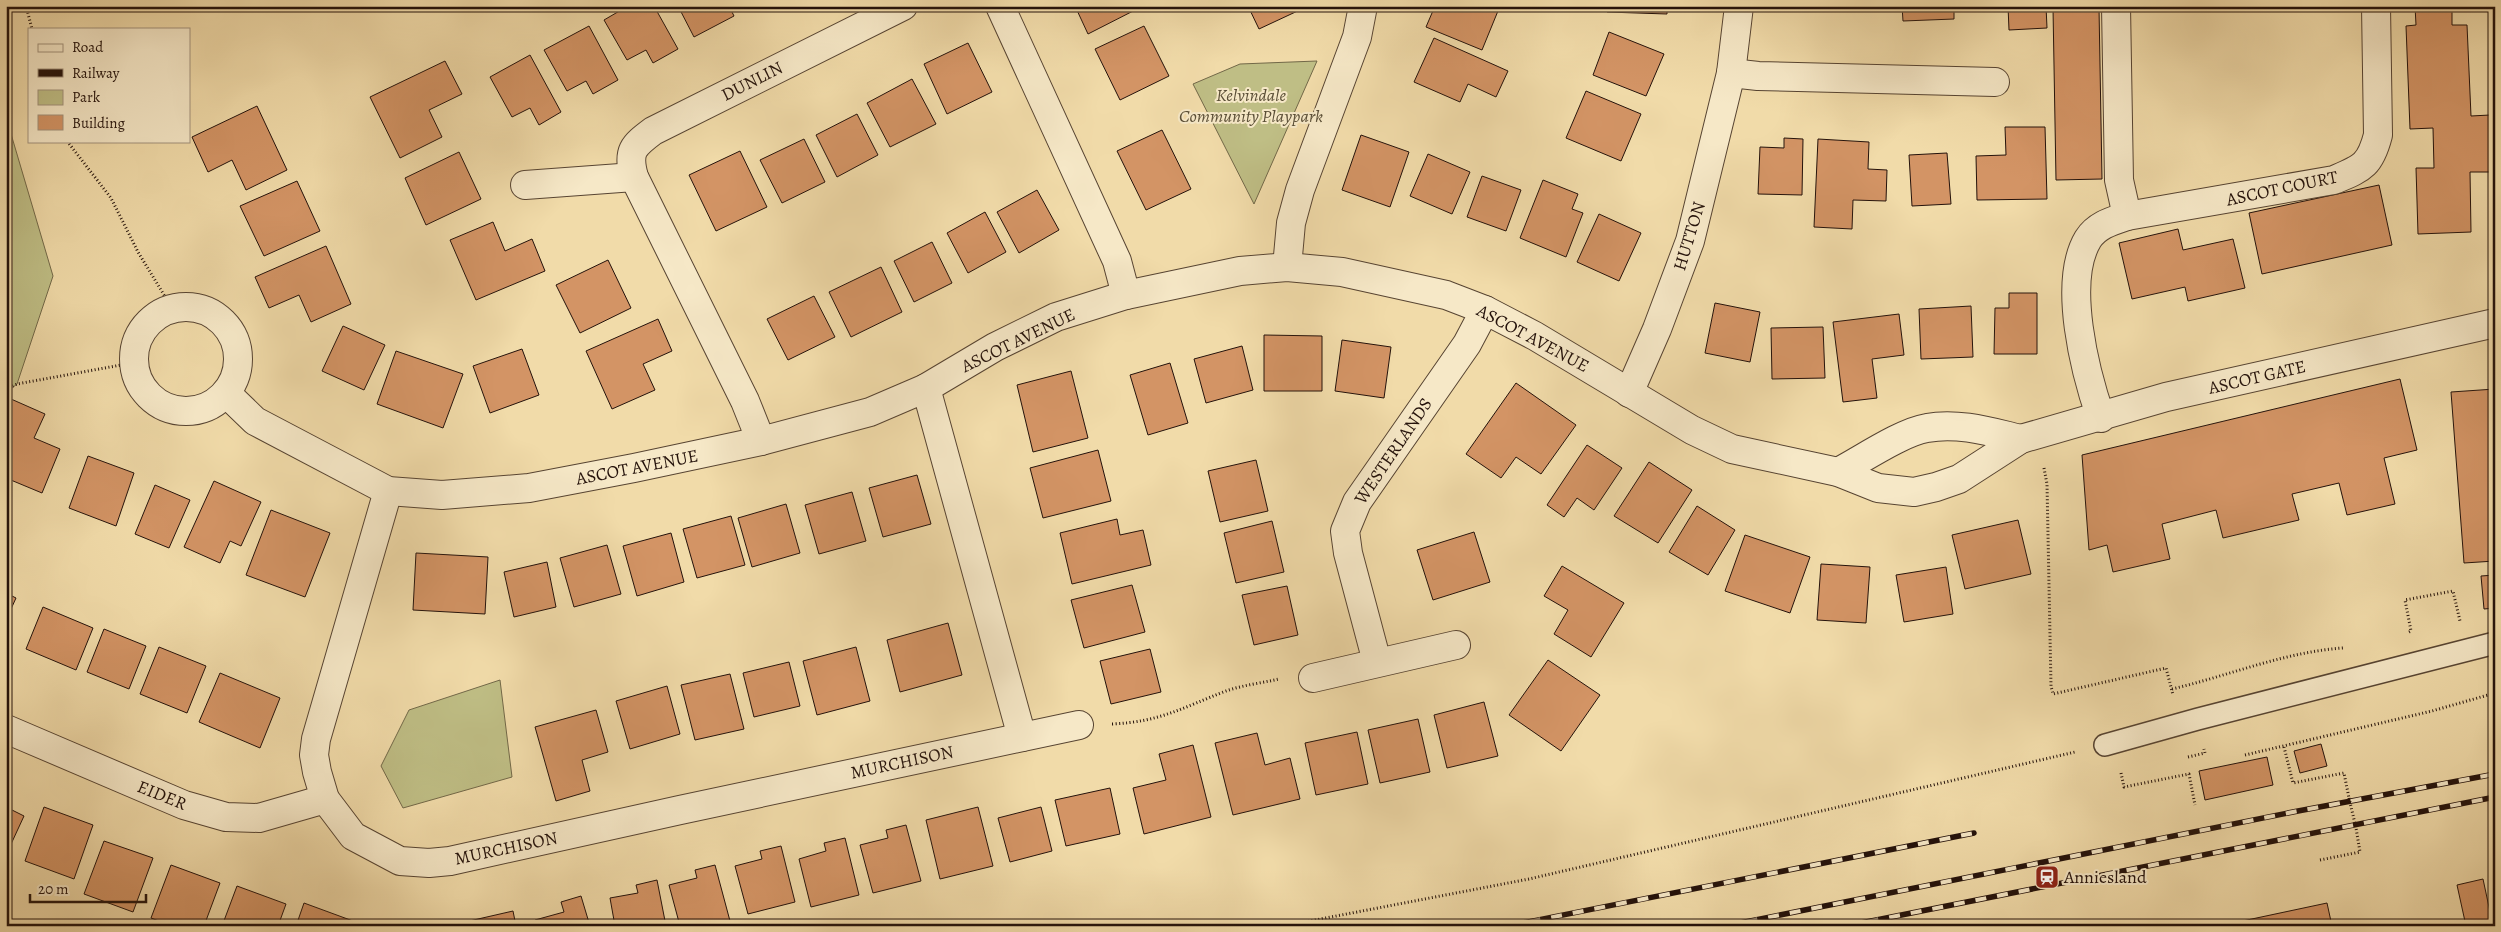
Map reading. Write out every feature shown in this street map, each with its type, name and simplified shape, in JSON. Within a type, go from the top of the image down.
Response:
[{"type":"street","name":"DUNLIN","points":[[761,441],[745,401],[634,177],[630,164],[631,154],[635,144],[653,131],[903,6]]},
{"type":"street","points":[[1000,6],[1117,261],[1126,294]]},
{"type":"street","points":[[1286,267],[1291,222],[1300,190],[1357,37],[1363,6]]},
{"type":"street","name":"HUTTON","points":[[1629,393],[1657,329],[1690,241],[1731,73],[1739,6]]},
{"type":"street","points":[[2116,6],[2119,180],[2127,216]]},
{"type":"street","name":"ASCOT COURT","points":[[2101,418],[2084,361],[2075,279],[2081,256],[2089,238],[2103,224],[2127,216],[2334,180],[2358,170],[2373,155],[2378,135],[2376,6]]},
{"type":"street","points":[[1731,73],[1758,76],[1995,82]]},
{"type":"street","points":[[525,185],[634,177]]},
{"type":"street","name":"ASCOT AVENUE","points":[[226,393],[256,420],[388,491],[442,495],[529,488],[761,441],[870,412],[926,388],[995,347],[1056,317],[1126,294],[1240,271],[1286,267],[1342,272],[1402,284],[1446,296],[1485,310],[1536,336],[1692,430],[1732,449],[1838,472],[1878,488],[1914,492],[1959,479],[2030,437]]},
{"type":"street","points":[[188,306],[205,310],[219,318],[230,330],[237,346],[238,362],[235,379],[226,393],[214,404],[200,410],[185,412],[170,410],[155,403],[144,392],[136,378],[132,363],[135,344],[142,329],[155,316],[172,308],[188,306]]},
{"type":"street","name":"WESTERLANDS","points":[[1377,662],[1348,553],[1345,531],[1357,502],[1467,344],[1485,310]]},
{"type":"street","name":"ASCOT GATE","points":[[2030,437],[2101,418],[2166,397],[2495,323]]},
{"type":"street","points":[[926,388],[1022,737]]},
{"type":"street","points":[[1838,472],[1924,428],[1943,426],[2030,437]]},
{"type":"street","name":"MURCHISON","points":[[388,491],[316,739],[314,755],[325,799],[353,836],[400,861],[429,863],[450,861],[1079,725]]},
{"type":"street","points":[[1313,678],[1456,645]]},
{"type":"street","name":"EIDER","points":[[6,729],[184,805],[226,817],[259,818],[325,799]]},
{"type":"lane","points":[[2105,745],[2495,643]]},
{"type":"path","points":[[26,6],[32,28]]},
{"type":"path","points":[[68,142],[111,198],[138,252],[172,308]]},
{"type":"path","points":[[6,389],[17,384],[132,363]]},
{"type":"path","points":[[2030,437],[2047,484],[2050,686],[2053,694],[2166,668],[2172,690],[2205,753],[2186,757]]},
{"type":"path","points":[[2402,634],[2411,631],[2405,600],[2454,591],[2461,625]]},
{"type":"path","points":[[2172,690],[2213,680],[2279,658],[2348,647]]},
{"type":"path","points":[[1079,725],[1133,723],[1155,719],[1228,690],[1279,679],[1313,678]]},
{"type":"path","points":[[2245,755],[2432,711],[2495,692]]},
{"type":"path","points":[[1284,926],[1548,875],[2105,745]]},
{"type":"path","points":[[2284,747],[2293,783],[2344,773],[2360,852],[2320,860]]},
{"type":"path","points":[[2121,770],[2124,787],[2189,774],[2195,805]]},
{"type":"green space","name":"Kelvindale Community Playpark","points":[[1317,61],[1254,204],[1193,84],[1240,64]]},
{"type":"green space","points":[[6,117],[53,276],[17,384],[6,393]]},
{"type":"green space","points":[[500,680],[512,777],[403,808],[381,766],[409,710]]},
{"type":"building","points":[[628,6],[654,6],[678,49],[653,63],[646,50],[627,60],[604,20]]},
{"type":"building","points":[[678,6],[729,6],[734,16],[694,37]]},
{"type":"building","points":[[1075,6],[1138,6],[1139,8],[1088,34]]},
{"type":"building","points":[[1248,6],[1303,6],[1304,8],[1259,29]]},
{"type":"building","points":[[1435,6],[1500,6],[1482,50],[1426,27]]},
{"type":"building","points":[[1607,6],[1667,6],[1667,14],[1607,12]]},
{"type":"building","points":[[1902,6],[1954,6],[1954,19],[1903,21]]},
{"type":"building","points":[[2008,6],[2046,6],[2047,28],[2009,30]]},
{"type":"building","points":[[2415,6],[2483,6],[2483,9],[2452,10],[2452,25],[2467,25],[2471,116],[2490,115],[2492,172],[2470,172],[2471,232],[2418,234],[2416,168],[2434,168],[2433,128],[2410,129],[2406,26],[2416,25]]},
{"type":"building","points":[[2053,8],[2099,8],[2102,179],[2056,180]]},
{"type":"building","points":[[589,26],[618,80],[593,94],[586,81],[567,91],[544,50]]},
{"type":"building","points":[[1144,26],[1169,76],[1120,100],[1095,49]]},
{"type":"building","points":[[1609,32],[1664,54],[1646,96],[1593,75]]},
{"type":"building","points":[[1434,38],[1508,71],[1496,97],[1468,84],[1460,102],[1414,82]]},
{"type":"building","points":[[968,43],[992,92],[947,114],[924,64]]},
{"type":"building","points":[[530,55],[561,112],[539,125],[530,108],[512,117],[490,77]]},
{"type":"building","points":[[445,61],[462,94],[429,110],[442,137],[400,158],[370,97]]},
{"type":"building","points":[[912,79],[936,124],[890,147],[867,103]]},
{"type":"building","points":[[1586,91],[1641,114],[1621,161],[1566,138]]},
{"type":"building","points":[[257,106],[287,170],[246,190],[232,160],[208,172],[192,137]]},
{"type":"building","points":[[857,114],[878,155],[837,177],[816,135]]},
{"type":"building","points":[[2005,127],[2045,127],[2047,199],[1977,200],[1976,156],[2006,155]]},
{"type":"building","points":[[1162,130],[1191,189],[1146,210],[1117,151]]},
{"type":"building","points":[[1361,135],[1409,152],[1390,207],[1342,190]]},
{"type":"building","points":[[1784,138],[1803,139],[1802,195],[1758,194],[1760,147],[1784,148]]},
{"type":"building","points":[[804,139],[825,182],[782,203],[760,160]]},
{"type":"building","points":[[1818,139],[1869,142],[1868,169],[1887,170],[1886,201],[1853,200],[1852,229],[1814,227]]},
{"type":"building","points":[[740,151],[767,207],[716,231],[689,175]]},
{"type":"building","points":[[459,152],[481,199],[426,225],[405,178]]},
{"type":"building","points":[[1947,153],[1951,204],[1912,206],[1909,155]]},
{"type":"building","points":[[1428,154],[1470,172],[1452,214],[1410,196]]},
{"type":"building","points":[[1482,176],[1521,190],[1506,231],[1467,217]]},
{"type":"building","points":[[1543,180],[1578,194],[1572,209],[1583,213],[1566,257],[1520,238]]},
{"type":"building","points":[[297,181],[320,231],[264,256],[240,206]]},
{"type":"building","points":[[2379,185],[2392,245],[2262,274],[2249,213]]},
{"type":"building","points":[[1037,190],[1059,230],[1019,253],[997,212]]},
{"type":"building","points":[[985,212],[1006,252],[968,273],[947,233]]},
{"type":"building","points":[[1599,214],[1641,233],[1619,281],[1577,262]]},
{"type":"building","points":[[493,222],[505,251],[532,239],[545,271],[476,300],[450,240]]},
{"type":"building","points":[[2178,229],[2183,250],[2233,239],[2245,288],[2188,301],[2185,287],[2132,299],[2119,243]]},
{"type":"building","points":[[932,242],[952,283],[914,302],[894,261]]},
{"type":"building","points":[[326,246],[351,304],[311,322],[299,295],[269,308],[255,277]]},
{"type":"building","points":[[608,260],[631,308],[580,333],[556,285]]},
{"type":"building","points":[[881,267],[902,312],[851,337],[829,292]]},
{"type":"building","points":[[2009,293],[2037,293],[2037,354],[1994,354],[1995,308],[2009,308]]},
{"type":"building","points":[[814,296],[835,337],[788,360],[767,319]]},
{"type":"building","points":[[1715,303],[1760,312],[1750,362],[1705,353]]},
{"type":"building","points":[[1971,306],[1973,357],[1921,359],[1919,309]]},
{"type":"building","points":[[1899,314],[1904,355],[1872,359],[1877,398],[1843,402],[1833,322]]},
{"type":"building","points":[[658,319],[672,351],[643,364],[655,390],[612,409],[586,351]]},
{"type":"building","points":[[343,326],[385,345],[364,390],[322,371]]},
{"type":"building","points":[[1823,327],[1825,378],[1772,379],[1771,328]]},
{"type":"building","points":[[1264,335],[1322,336],[1322,391],[1264,391]]},
{"type":"building","points":[[1342,340],[1391,347],[1384,398],[1335,391]]},
{"type":"building","points":[[1242,346],[1253,390],[1206,403],[1194,359]]},
{"type":"building","points":[[522,349],[539,395],[490,413],[473,366]]},
{"type":"building","points":[[396,351],[463,374],[443,428],[377,404]]},
{"type":"building","points":[[1170,363],[1188,423],[1148,435],[1130,375]]},
{"type":"building","points":[[1071,371],[1088,438],[1033,452],[1017,385]]},
{"type":"building","points":[[2400,379],[2417,450],[2384,458],[2395,504],[2347,515],[2339,483],[2292,494],[2299,520],[2223,538],[2216,510],[2162,524],[2170,559],[2113,572],[2107,545],[2089,550],[2082,455]]},
{"type":"building","points":[[1516,383],[1576,425],[1541,474],[1516,457],[1501,478],[1466,454]]},
{"type":"building","points":[[2495,389],[2495,561],[2464,563],[2451,392]]},
{"type":"building","points":[[11,399],[45,414],[34,438],[60,449],[42,493],[6,478],[6,410]]},
{"type":"building","points":[[1587,445],[1622,468],[1594,510],[1577,498],[1564,517],[1547,505]]},
{"type":"building","points":[[1098,450],[1111,501],[1043,518],[1030,468]]},
{"type":"building","points":[[88,456],[134,473],[116,526],[69,508]]},
{"type":"building","points":[[1256,460],[1268,511],[1220,522],[1208,471]]},
{"type":"building","points":[[1649,462],[1692,490],[1658,543],[1614,516]]},
{"type":"building","points":[[917,475],[931,524],[883,537],[869,488]]},
{"type":"building","points":[[214,481],[261,502],[241,546],[230,541],[220,563],[184,547]]},
{"type":"building","points":[[155,485],[190,500],[169,548],[135,534]]},
{"type":"building","points":[[852,492],[866,541],[819,554],[805,505]]},
{"type":"building","points":[[786,504],[800,553],[752,567],[738,518]]},
{"type":"building","points":[[1697,506],[1735,530],[1708,575],[1669,552]]},
{"type":"building","points":[[271,510],[330,533],[305,597],[246,575]]},
{"type":"building","points":[[731,516],[745,565],[697,578],[683,529]]},
{"type":"building","points":[[1117,519],[1120,535],[1143,530],[1151,565],[1072,584],[1060,533]]},
{"type":"building","points":[[2018,520],[2031,574],[1965,589],[1952,535]]},
{"type":"building","points":[[1272,521],[1284,572],[1236,583],[1224,533]]},
{"type":"building","points":[[1474,532],[1490,582],[1433,600],[1417,550]]},
{"type":"building","points":[[671,533],[684,582],[637,596],[623,546]]},
{"type":"building","points":[[1745,535],[1810,557],[1790,613],[1725,591]]},
{"type":"building","points":[[607,545],[621,594],[574,607],[560,558]]},
{"type":"building","points":[[416,553],[488,557],[485,614],[413,610]]},
{"type":"building","points":[[547,562],[556,607],[514,617],[504,572]]},
{"type":"building","points":[[1821,564],[1870,567],[1866,623],[1817,620]]},
{"type":"building","points":[[1562,566],[1624,603],[1591,657],[1554,634],[1568,610],[1544,596]]},
{"type":"building","points":[[1946,567],[1953,614],[1904,622],[1896,575]]},
{"type":"building","points":[[2495,575],[2495,608],[2484,609],[2481,576]]},
{"type":"building","points":[[1132,585],[1145,632],[1084,648],[1071,600]]},
{"type":"building","points":[[1287,586],[1298,635],[1254,645],[1242,595]]},
{"type":"building","points":[[6,593],[16,598],[6,620]]},
{"type":"building","points":[[43,607],[93,628],[76,670],[26,649]]},
{"type":"building","points":[[948,623],[962,675],[900,692],[887,640]]},
{"type":"building","points":[[104,629],[146,646],[129,689],[87,672]]},
{"type":"building","points":[[159,647],[206,666],[187,713],[140,694]]},
{"type":"building","points":[[856,647],[870,701],[817,715],[803,661]]},
{"type":"building","points":[[1150,649],[1161,692],[1111,704],[1100,661]]},
{"type":"building","points":[[1548,660],[1600,695],[1561,751],[1509,715]]},
{"type":"building","points":[[789,662],[800,706],[754,717],[743,673]]},
{"type":"building","points":[[220,673],[280,698],[260,748],[199,722]]},
{"type":"building","points":[[730,674],[744,729],[695,740],[681,685]]},
{"type":"building","points":[[667,686],[680,734],[630,749],[616,701]]},
{"type":"building","points":[[1484,702],[1498,756],[1447,768],[1434,715]]},
{"type":"building","points":[[596,710],[608,752],[582,760],[590,791],[556,801],[535,727]]},
{"type":"building","points":[[1418,719],[1430,772],[1380,783],[1368,730]]},
{"type":"building","points":[[1357,732],[1368,784],[1316,795],[1305,743]]},
{"type":"building","points":[[1257,733],[1265,765],[1290,758],[1300,799],[1233,815],[1215,743]]},
{"type":"building","points":[[2321,744],[2327,766],[2300,773],[2294,751]]},
{"type":"building","points":[[1193,745],[1211,817],[1144,834],[1133,788],[1166,780],[1159,754]]},
{"type":"building","points":[[2267,757],[2273,785],[2205,800],[2199,771]]},
{"type":"building","points":[[1110,788],[1120,834],[1066,846],[1055,800]]},
{"type":"building","points":[[6,807],[24,816],[6,855]]},
{"type":"building","points":[[44,807],[93,825],[74,879],[25,861]]},
{"type":"building","points":[[978,807],[993,866],[940,879],[926,820]]},
{"type":"building","points":[[1041,807],[1052,851],[1010,862],[998,818]]},
{"type":"building","points":[[906,825],[921,881],[873,893],[860,845],[888,838],[886,830]]},
{"type":"building","points":[[845,838],[859,895],[811,907],[799,859],[826,851],[824,843]]},
{"type":"building","points":[[104,841],[153,858],[133,912],[84,894]]},
{"type":"building","points":[[781,846],[795,902],[748,914],[735,866],[762,859],[760,851]]},
{"type":"building","points":[[171,865],[220,883],[204,926],[172,926],[151,918]]},
{"type":"building","points":[[715,865],[730,921],[712,926],[680,926],[669,885],[697,878],[695,870]]},
{"type":"building","points":[[2483,879],[2493,926],[2466,926],[2457,885]]},
{"type":"building","points":[[657,880],[666,926],[615,926],[610,898],[638,893],[636,885]]},
{"type":"building","points":[[237,886],[286,904],[278,926],[222,926]]},
{"type":"building","points":[[581,896],[590,926],[537,926],[535,920],[564,912],[561,902]]},
{"type":"building","points":[[304,903],[353,921],[351,926],[296,926]]},
{"type":"building","points":[[2327,903],[2332,926],[2219,926]]},
{"type":"building","points":[[513,911],[516,926],[466,926],[465,922]]},
{"type":"building","points":[[381,924],[446,924],[446,926],[381,926]]},
{"type":"railway","points":[[1725,926],[2298,811],[2495,774]]},
{"type":"railway","points":[[1846,926],[2495,797]]},
{"type":"railway","points":[[1508,926],[1974,833]]},
{"type":"place","name":"Anniesland","points":[[2047,877]]}]
